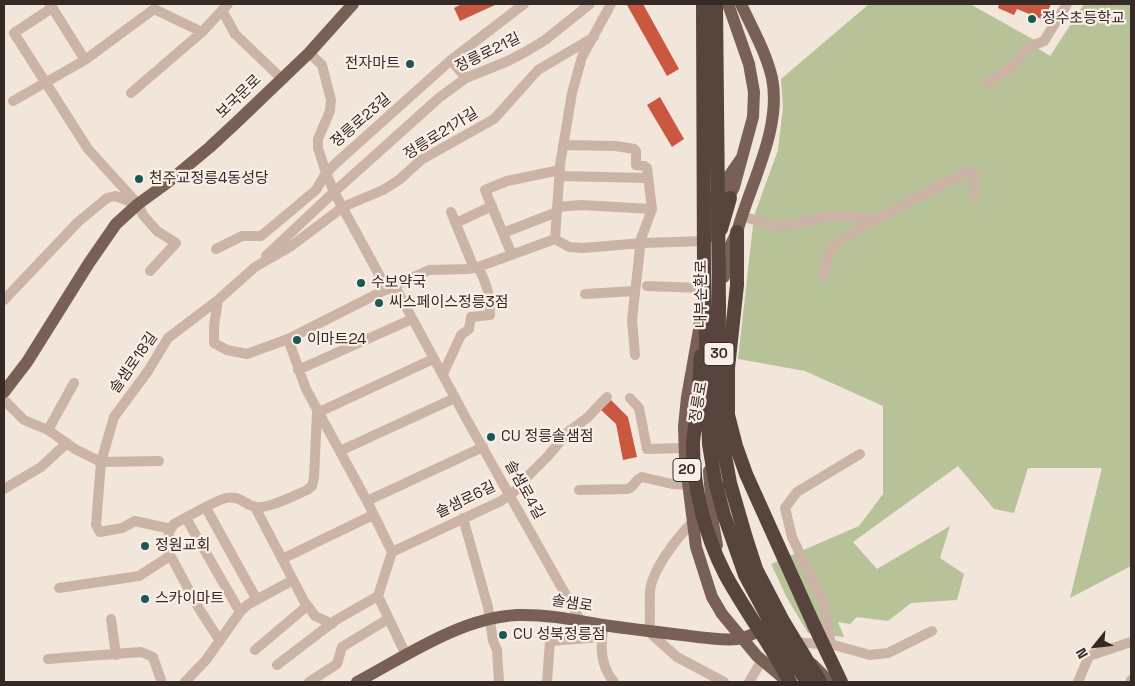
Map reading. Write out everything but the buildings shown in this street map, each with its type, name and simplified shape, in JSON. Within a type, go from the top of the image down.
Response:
[{"type":"highway","name":"내부순환로","points":[[703,4],[704,273],[710,444],[724,515],[745,575],[774,629],[807,682]]},
{"type":"highway","name":"내부순환로","points":[[716,4],[719,306],[718,417],[730,483],[756,569],[783,621],[820,682]]},
{"type":"highway","points":[[730,198],[724,214],[714,265],[702,345],[693,443],[695,479],[702,512],[715,550],[729,581],[789,682]]},
{"type":"highway","points":[[737,232],[737,285],[728,368],[728,415],[746,474],[841,682]]},
{"type":"main road","name":"보국문로","points":[[4,392],[27,362],[116,224],[138,204],[167,183],[210,147],[309,53],[354,4]]},
{"type":"main road","name":"정릉로","points":[[710,228],[730,198],[753,117],[754,92],[749,64],[728,4]]},
{"type":"main road","name":"정릉로","points":[[741,4],[764,53],[772,78],[775,102],[772,124],[765,149],[726,260],[721,371],[708,449],[713,524],[722,572],[739,606],[761,630],[814,666],[830,682]]},
{"type":"main road","name":"정릉로","points":[[742,159],[716,195],[713,205],[700,288],[699,330],[680,448],[688,485],[696,546],[712,597],[722,614],[741,638],[762,660],[789,682]]},
{"type":"main road","name":"솔샘로","points":[[360,682],[406,655],[447,635],[490,619],[515,615],[536,615],[580,620],[603,631],[649,632],[713,638],[741,638],[761,630]]},
{"type":"street","name":"정릉로23길","points":[[216,249],[242,236],[261,236],[316,190],[326,173],[451,60],[524,4]]},
{"type":"street","name":"정릉로21길","points":[[255,267],[440,96],[466,78],[508,61],[545,40],[590,4]]},
{"type":"street","points":[[555,239],[563,145],[572,94],[582,57],[611,4]]},
{"type":"street","points":[[988,82],[1015,65],[1026,48],[1044,40],[1067,4]]},
{"type":"street","points":[[85,60],[51,6],[14,33],[44,83],[88,149],[138,204],[143,215],[156,231],[176,243],[150,271]]},
{"type":"street","points":[[131,93],[202,32],[225,7],[235,34],[282,79]]},
{"type":"street","points":[[13,101],[85,60],[154,9],[202,32]]},
{"type":"street","name":"정릉로21가길","points":[[343,208],[383,190],[421,160],[494,119],[538,70],[594,37]]},
{"type":"street","name":"솔샘로4길","points":[[309,53],[322,65],[331,100],[330,111],[318,139],[318,148],[334,192],[387,288],[398,292],[455,398],[580,620]]},
{"type":"street","points":[[451,60],[466,78]]},
{"type":"street","points":[[563,145],[616,146],[634,149],[636,151],[636,165],[646,166],[652,209],[641,243],[635,291],[632,320],[635,355]]},
{"type":"street","points":[[823,276],[831,248],[876,219],[968,172],[974,173],[974,196]]},
{"type":"street","points":[[512,255],[486,190],[507,180],[560,173],[648,178]]},
{"type":"street","points":[[4,300],[78,222],[107,198],[115,196],[138,204]]},
{"type":"street","points":[[503,233],[557,209],[584,205],[652,209]]},
{"type":"street","points":[[456,222],[492,206]]},
{"type":"street","name":"솔샘로18길","points":[[171,529],[135,521],[122,528],[100,532],[96,525],[100,461],[114,418],[148,372],[168,338],[218,300],[255,267],[290,247],[343,208]]},
{"type":"street","points":[[443,374],[461,335],[469,329],[471,317],[490,315],[490,295],[485,280],[476,267],[451,212]]},
{"type":"street","points":[[741,216],[779,227],[824,217],[844,216],[876,219]]},
{"type":"street","points":[[555,239],[569,247],[583,248],[641,243],[706,241]]},
{"type":"street","points":[[218,300],[214,326],[214,343],[227,350],[247,354],[288,339],[387,288],[430,270],[476,267],[555,239]]},
{"type":"street","points":[[647,286],[700,288]]},
{"type":"street","points":[[585,294],[635,291]]},
{"type":"street","points":[[298,370],[410,320]]},
{"type":"street","points":[[288,339],[298,370],[317,412],[367,501],[392,552],[378,596],[406,655]]},
{"type":"street","points":[[317,412],[431,360]]},
{"type":"street","points":[[48,430],[74,383]]},
{"type":"street","name":"솔샘로6길","points":[[392,552],[502,501],[519,488],[568,432],[587,418],[607,397]]},
{"type":"street","points":[[340,451],[455,398]]},
{"type":"street","points":[[630,398],[639,408],[647,449],[680,448]]},
{"type":"street","points":[[4,400],[24,420],[48,430],[71,446],[100,461],[159,461]]},
{"type":"street","points":[[255,507],[273,504],[307,490],[312,486],[317,412]]},
{"type":"street","points":[[4,489],[71,446]]},
{"type":"street","points":[[367,501],[483,447]]},
{"type":"street","points":[[831,645],[824,605],[792,537],[785,508],[796,492],[860,454]]},
{"type":"street","points":[[579,490],[627,489],[632,487],[638,478],[642,477],[669,484],[688,485]]},
{"type":"street","points":[[220,641],[198,607],[168,551],[171,529],[174,524],[225,498],[236,497],[255,507],[307,606],[315,616],[332,624]]},
{"type":"street","points":[[206,508],[257,600]]},
{"type":"street","points":[[282,559],[374,515]]},
{"type":"street","points":[[186,518],[240,612]]},
{"type":"street","points":[[463,518],[488,606],[493,641],[498,650],[499,682]]},
{"type":"street","points":[[693,522],[683,531],[657,569],[650,590],[651,619],[649,632],[677,657],[724,682]]},
{"type":"street","points":[[59,588],[140,576],[170,556]]},
{"type":"street","points":[[185,682],[206,660],[240,612],[293,580]]},
{"type":"street","points":[[277,665],[336,620],[378,596]]},
{"type":"street","points":[[255,650],[307,606]]},
{"type":"street","points":[[309,682],[336,664],[342,647],[388,618]]},
{"type":"street","points":[[111,619],[116,654]]},
{"type":"street","points":[[548,682],[550,641],[603,631],[602,657],[606,669],[614,682]]},
{"type":"street","points":[[776,640],[831,645],[870,655],[888,653],[932,631]]},
{"type":"street","points":[[1078,682],[1089,656],[1131,642]]},
{"type":"street","points":[[48,659],[141,652],[153,657],[160,681]]},
{"type":"street","points":[[749,682],[762,660]]},
{"type":"green space","points":[[869,4],[970,4],[1036,41],[1034,46],[1050,56],[1084,4],[1131,4],[1131,566],[1070,598],[1102,468],[1028,468],[1014,513],[994,509],[958,466],[853,542],[877,569],[950,526],[940,558],[964,574],[957,600],[911,603],[888,621],[857,617],[850,624],[838,622],[844,637],[808,633],[787,598],[771,564],[859,526],[883,494],[883,406],[805,371],[738,359],[754,216],[778,150],[783,107],[781,79]]},
{"type":"place","name":"정수초등학교","points":[[1032,19]]},
{"type":"place","name":"전자마트","points":[[410,64]]},
{"type":"place","name":"천주교정릉4동성당","points":[[139,179]]},
{"type":"place","name":"수보약국","points":[[361,283]]},
{"type":"place","name":"씨스페이스정릉3점","points":[[379,303]]},
{"type":"place","name":"이마트24","points":[[297,340]]},
{"type":"place","name":"CU 정릉솔샘점","points":[[491,437]]},
{"type":"place","name":"정원교회","points":[[145,546]]},
{"type":"place","name":"스카이마트","points":[[145,599]]},
{"type":"place","name":"CU 성북정릉점","points":[[503,635]]}]
